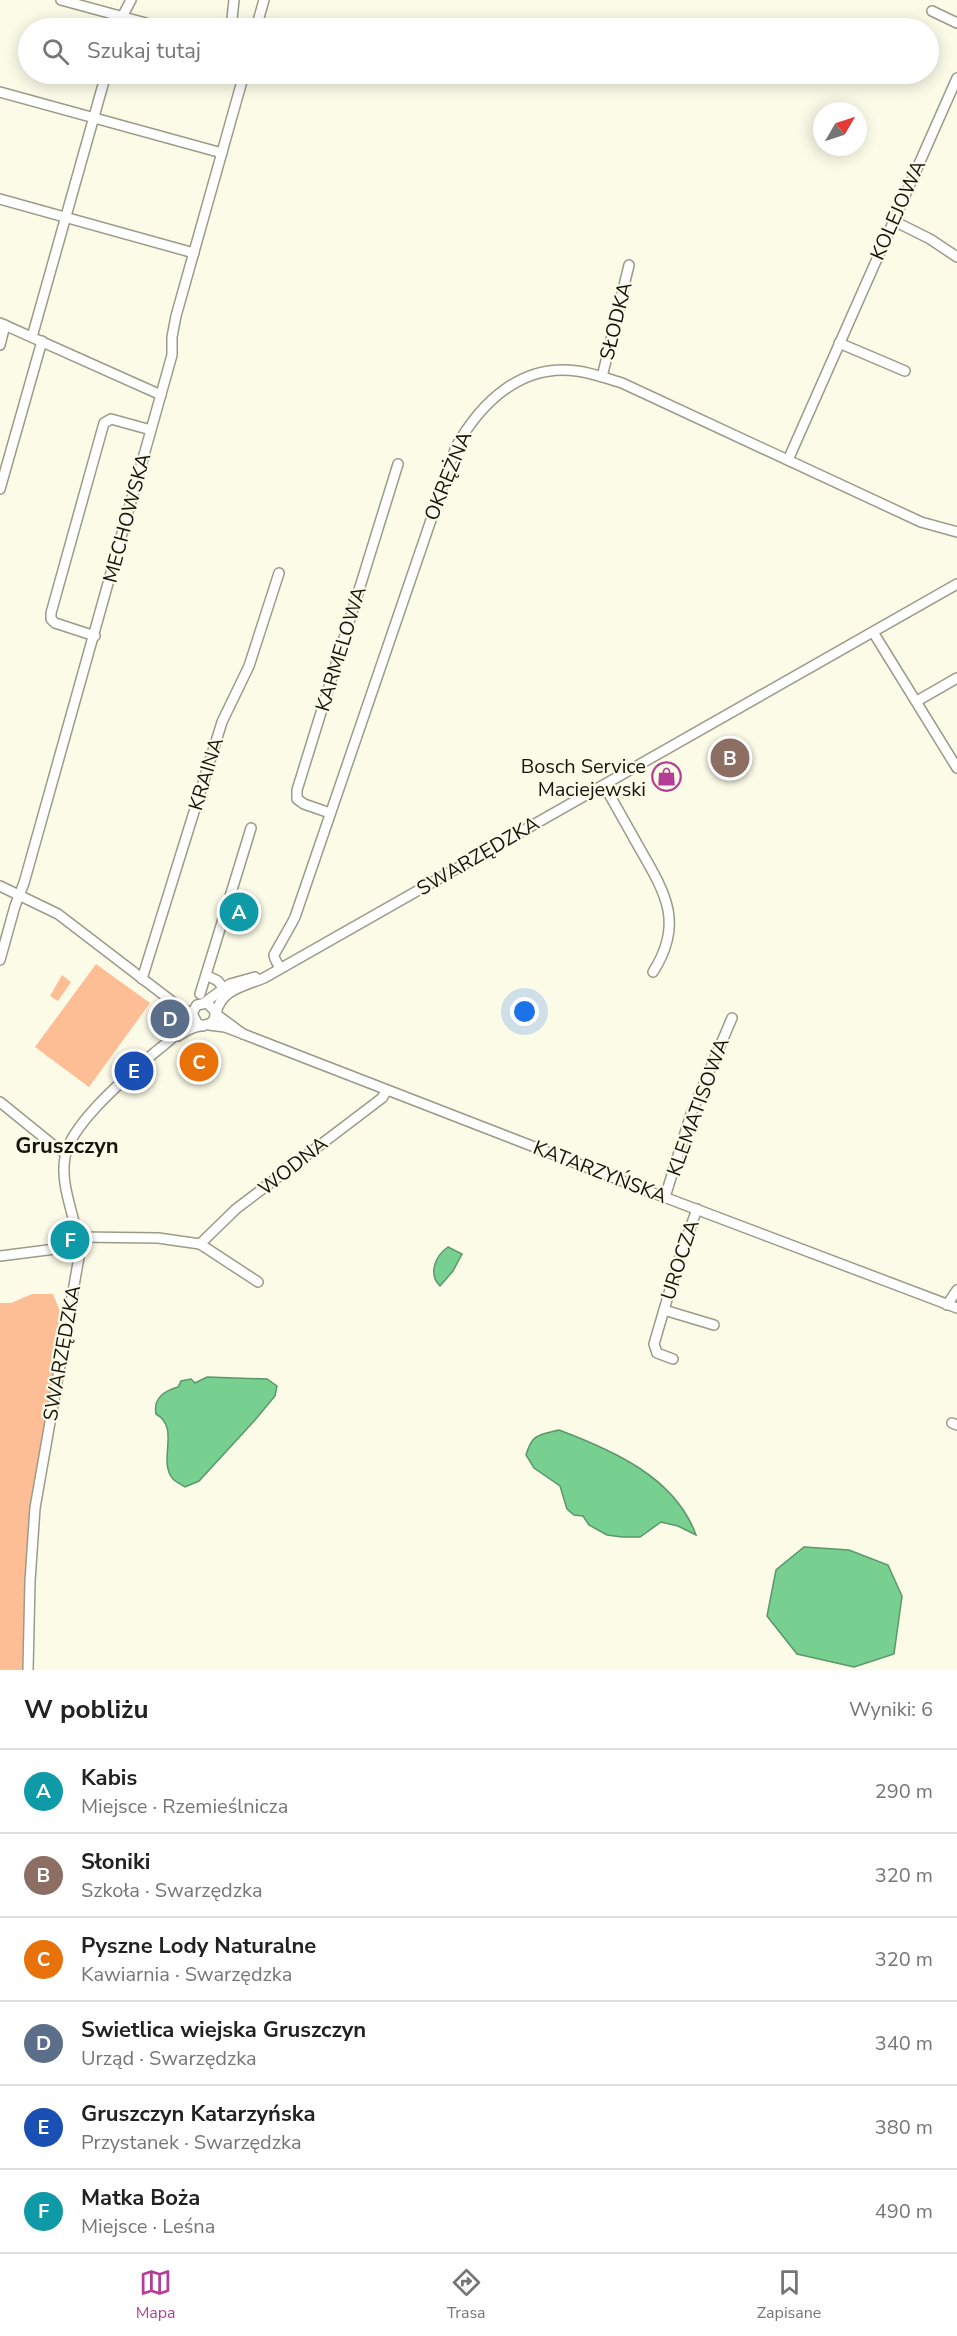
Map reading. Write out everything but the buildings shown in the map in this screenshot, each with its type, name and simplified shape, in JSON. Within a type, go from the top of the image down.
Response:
[{"type":"street","points":[[61,0],[129,18]]},
{"type":"street","points":[[122,16],[131,0]]},
{"type":"street","points":[[232,18],[234,0]]},
{"type":"street","points":[[259,18],[264,0]]},
{"type":"street","points":[[932,11],[957,23]]},
{"type":"street","name":"KOLEJOWA","points":[[788,460],[957,78]]},
{"type":"street","points":[[32,337],[103,84]]},
{"type":"street","name":"MECHOWSKA","points":[[0,960],[161,395],[172,355],[172,336],[176,316],[241,84]]},
{"type":"street","points":[[0,92],[222,153]]},
{"type":"street","points":[[0,199],[194,254]]},
{"type":"street","points":[[894,221],[930,239],[957,257]]},
{"type":"street","name":"SŁODKA","points":[[602,377],[629,265]]},
{"type":"street","points":[[0,345],[3,324],[161,395]]},
{"type":"street","points":[[0,489],[42,341]]},
{"type":"street","points":[[839,343],[905,371]]},
{"type":"street","name":"OKRĘŻNA","points":[[280,968],[274,957],[275,952],[295,917],[420,546],[456,447],[468,425],[495,395],[531,376],[545,372],[577,370],[602,377],[622,383],[921,522],[957,532]]},
{"type":"street","points":[[94,636],[56,623],[51,619],[57,591],[104,423],[111,419],[151,430]]},
{"type":"street","name":"KARMELOWA","points":[[330,813],[304,804],[297,799],[297,790],[398,464]]},
{"type":"street","name":"KRAINA","points":[[142,979],[219,731],[253,657],[279,573]]},
{"type":"street","name":"SWARZĘDZKA","points":[[28,1670],[30,1581],[35,1508],[41,1464],[78,1267],[78,1241],[66,1183],[66,1153],[75,1135],[95,1109],[168,1042],[188,1020],[198,1004],[226,991],[264,978],[957,584]]},
{"type":"street","points":[[873,632],[957,768]]},
{"type":"street","points":[[917,701],[957,678]]},
{"type":"street","points":[[604,785],[664,890],[669,913],[669,933],[662,958],[653,972]]},
{"type":"street","points":[[206,975],[218,981],[226,991],[214,1021],[206,1025],[197,1023],[198,1004],[206,975],[250,828]]},
{"type":"street","points":[[0,886],[58,914],[171,999],[198,1004]]},
{"type":"street","name":"KATARZYŃSKA","points":[[198,1004],[212,1006],[216,1014],[243,1034]]},
{"type":"street","name":"KLEMATISOWA","points":[[665,1197],[691,1114],[732,1018]]},
{"type":"street","name":"SWARZĘDZKA","points":[[168,1042],[194,1028],[206,1025]]},
{"type":"street","name":"KATARZYŃSKA","points":[[206,1025],[225,1027],[957,1308]]},
{"type":"street","name":"WODNA","points":[[200,1244],[236,1209],[382,1098],[387,1090]]},
{"type":"street","points":[[0,1102],[66,1153]]},
{"type":"street","name":"UROCZA","points":[[673,1359],[657,1353],[654,1344],[678,1262],[697,1209]]},
{"type":"street","points":[[0,1256],[78,1241],[158,1238],[200,1244],[258,1282]]},
{"type":"street","points":[[947,1305],[957,1290]]},
{"type":"street","name":"UROCZA","points":[[664,1310],[714,1325]]},
{"type":"shaded area","points":[[96,964],[150,1003],[89,1087],[35,1047]]},
{"type":"shaded area","points":[[62,975],[71,982],[58,1001],[50,996]]},
{"type":"shaded area","points":[[448,1247],[462,1254],[453,1271],[440,1286],[434,1276],[435,1265],[440,1255]]},
{"type":"shaded area","points":[[32,1294],[53,1294],[59,1309],[61,1332],[33,1493],[27,1551],[24,1670],[0,1670],[0,1303],[11,1303]]},
{"type":"shaded area","points":[[207,1377],[267,1379],[277,1386],[275,1396],[255,1420],[199,1481],[185,1487],[173,1479],[169,1472],[167,1428],[156,1414],[156,1404],[161,1396],[178,1387],[181,1381],[191,1379],[195,1383]]},
{"type":"shaded area","points":[[559,1430],[600,1447],[640,1468],[673,1497],[686,1515],[696,1535],[678,1526],[661,1522],[640,1537],[607,1535],[589,1525],[583,1516],[574,1515],[567,1509],[560,1486],[534,1468],[526,1455],[537,1436]]},
{"type":"shaded area","points":[[804,1547],[849,1550],[888,1565],[902,1596],[894,1654],[854,1667],[797,1654],[767,1616],[776,1570]]},
{"type":"place","name":"Słoniki","points":[[730,758]]},
{"type":"place","name":"Bosch Service Maciejewski","points":[[667,777]]},
{"type":"place","name":"Kabis","points":[[239,912]]},
{"type":"place","name":"Swietlica wiejska Gruszczyn","points":[[170,1019]]},
{"type":"place","name":"Pyszne Lody Naturalne","points":[[199,1062]]},
{"type":"place","name":"Gruszczyn Katarzyńska","points":[[134,1071]]},
{"type":"place","name":"Matka Boża","points":[[70,1240]]},
{"type":"district","name":"Gruszczyn","points":[[67,1146]]}]
